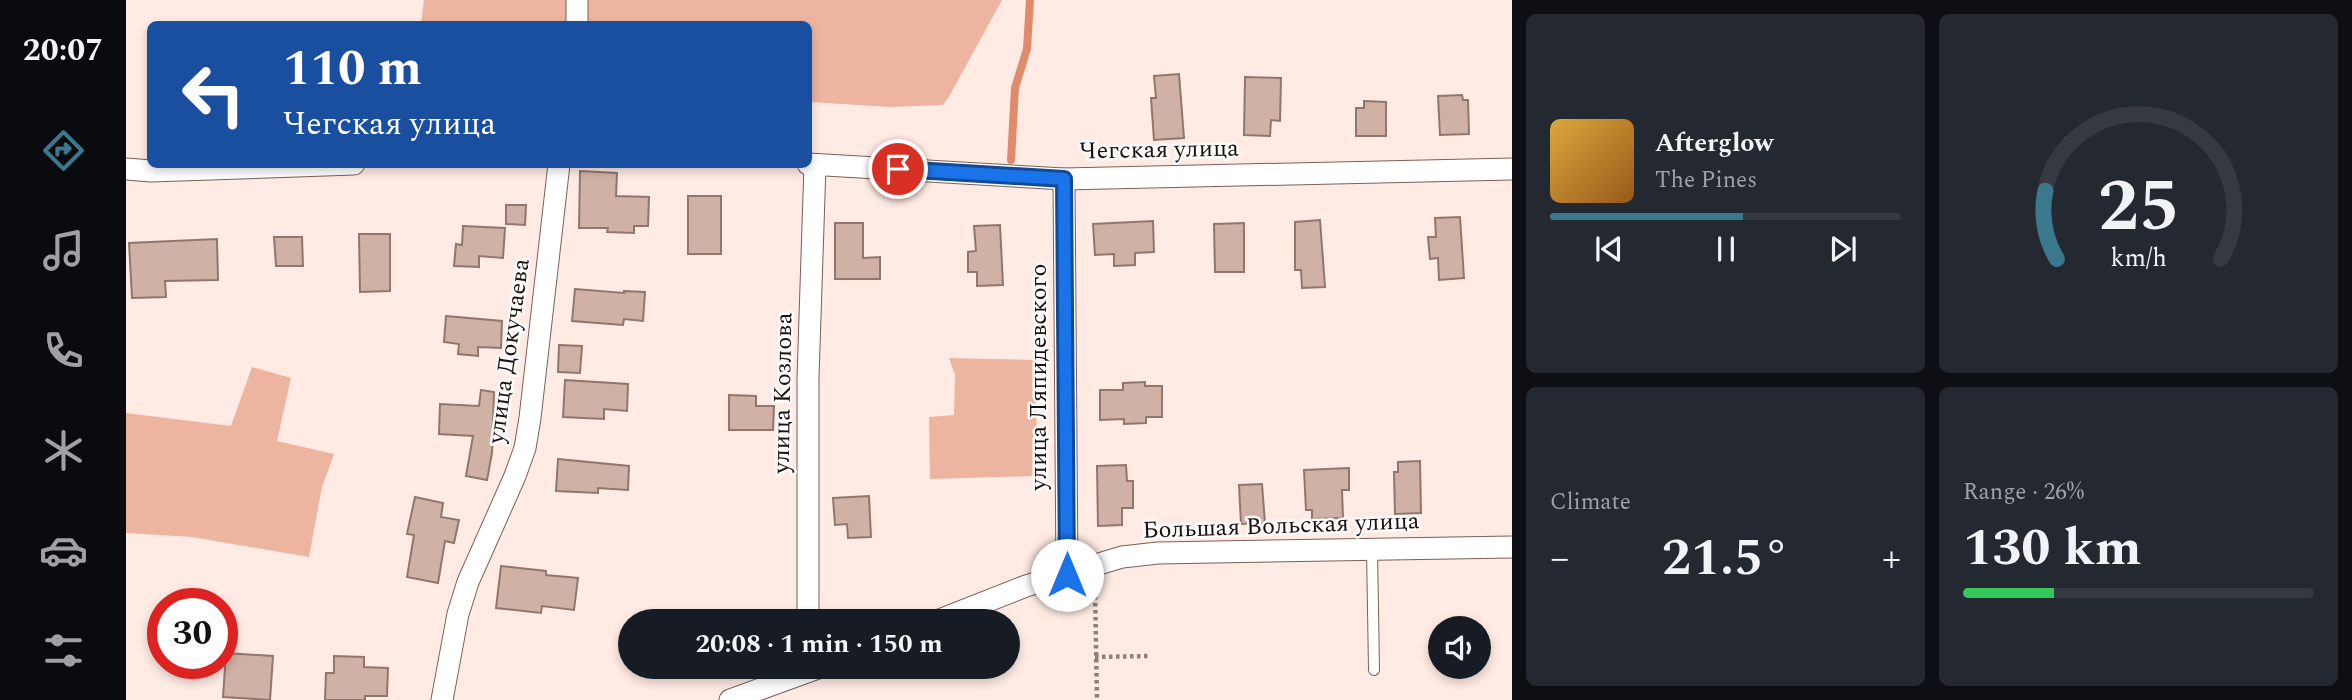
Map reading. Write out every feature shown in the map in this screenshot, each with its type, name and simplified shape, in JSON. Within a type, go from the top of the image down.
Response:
[{"type":"street","points":[[577,0],[577,21]]},
{"type":"street","name":"Чегская улица","points":[[812,165],[1064,179],[1512,169]]},
{"type":"street","points":[[126,169],[152,171],[239,168]]},
{"type":"street","name":"улица Докучаева","points":[[442,700],[458,614],[468,582],[525,448],[559,168]]},
{"type":"street","name":"улица Козлова","points":[[808,609],[811,168]]},
{"type":"street","name":"улица Ляпидевского","points":[[1064,179],[1067,575]]},
{"type":"street","name":"Большая Вольская улица","points":[[968,609],[1026,586],[1122,557],[1158,553],[1512,547]]},
{"type":"street","points":[[730,700],[784,679]]},
{"type":"lane","points":[[1372,549],[1374,670]]},
{"type":"path","points":[[1094,567],[1097,700]]},
{"type":"path","points":[[1096,657],[1150,656]]},
{"type":"shaded area","points":[[424,0],[1002,0],[943,105],[890,107],[812,102],[812,21],[421,21]]},
{"type":"shaded area","points":[[949,358],[1036,360],[1037,476],[930,479],[929,417],[954,415],[955,375]]},
{"type":"shaded area","points":[[252,367],[291,378],[277,441],[334,454],[322,487],[309,557],[192,537],[126,533],[126,413],[231,426]]},
{"type":"building","points":[[1179,74],[1184,138],[1154,140],[1151,98],[1156,98],[1154,76]]},
{"type":"building","points":[[1245,77],[1281,78],[1280,121],[1271,120],[1270,136],[1244,135]]},
{"type":"building","points":[[1462,95],[1463,100],[1468,100],[1469,134],[1440,135],[1438,96]]},
{"type":"building","points":[[1364,101],[1386,102],[1386,136],[1356,136],[1356,108],[1364,108]]},
{"type":"building","points":[[580,171],[617,173],[616,196],[649,197],[648,226],[634,226],[634,233],[607,232],[608,228],[579,228]]},
{"type":"building","points":[[688,196],[721,196],[721,254],[688,254]]},
{"type":"building","points":[[506,205],[526,205],[525,225],[506,224]]},
{"type":"building","points":[[1460,217],[1464,278],[1439,280],[1438,258],[1430,259],[1428,237],[1436,237],[1435,218]]},
{"type":"building","points":[[1320,220],[1325,287],[1302,288],[1301,270],[1295,270],[1295,222]]},
{"type":"building","points":[[1153,221],[1154,252],[1135,253],[1135,265],[1114,266],[1114,254],[1095,255],[1093,224]]},
{"type":"building","points":[[835,223],[863,223],[863,258],[880,257],[880,279],[835,279]]},
{"type":"building","points":[[1244,223],[1244,272],[1215,272],[1214,224]]},
{"type":"building","points":[[1000,225],[1003,285],[977,286],[977,272],[968,272],[968,252],[976,251],[974,226]]},
{"type":"building","points":[[463,226],[505,228],[503,258],[479,256],[479,267],[454,266],[456,244],[462,245]]},
{"type":"building","points":[[359,234],[390,234],[390,291],[360,292]]},
{"type":"building","points":[[274,237],[302,237],[303,266],[276,266]]},
{"type":"building","points":[[217,239],[218,280],[165,281],[166,297],[132,298],[129,243]]},
{"type":"building","points":[[575,289],[645,292],[643,321],[624,319],[623,325],[572,321]]},
{"type":"building","points":[[446,316],[502,321],[501,348],[478,347],[478,356],[458,354],[459,344],[444,342]]},
{"type":"building","points":[[559,345],[582,346],[580,373],[558,372]]},
{"type":"building","points":[[565,380],[628,384],[627,411],[604,409],[604,419],[563,417]]},
{"type":"building","points":[[1145,382],[1145,386],[1162,386],[1162,417],[1146,417],[1146,423],[1124,424],[1124,419],[1100,420],[1100,390],[1123,390],[1123,383]]},
{"type":"building","points":[[481,390],[494,392],[492,453],[487,480],[466,476],[473,436],[439,434],[440,404],[479,406]]},
{"type":"building","points":[[729,395],[756,396],[756,406],[774,406],[773,430],[729,430]]},
{"type":"building","points":[[558,459],[629,466],[628,490],[598,488],[598,493],[556,491]]},
{"type":"building","points":[[1420,461],[1421,513],[1395,514],[1394,472],[1398,472],[1398,462]]},
{"type":"building","points":[[1126,465],[1127,481],[1133,481],[1133,508],[1122,508],[1122,525],[1098,526],[1097,466]]},
{"type":"building","points":[[1349,468],[1349,490],[1342,490],[1343,518],[1312,519],[1312,510],[1306,510],[1304,470]]},
{"type":"building","points":[[1262,484],[1265,523],[1241,524],[1239,485]]},
{"type":"building","points":[[869,496],[871,537],[848,538],[847,524],[835,525],[833,498]]},
{"type":"building","points":[[415,497],[443,503],[441,517],[459,520],[454,543],[445,541],[438,583],[407,577],[414,535],[407,534]]},
{"type":"building","points":[[501,566],[578,578],[574,610],[542,606],[541,613],[496,608]]},
{"type":"building","points":[[238,654],[273,656],[270,700],[223,697],[224,679],[238,679]]},
{"type":"building","points":[[334,656],[364,657],[364,667],[388,668],[387,696],[365,696],[365,700],[325,700],[326,673],[334,673]]},
{"type":"waterway","points":[[1011,160],[1015,88],[1027,49],[1030,0]]},
{"type":"route","points":[[898,169],[1064,179],[1067,575]]}]
